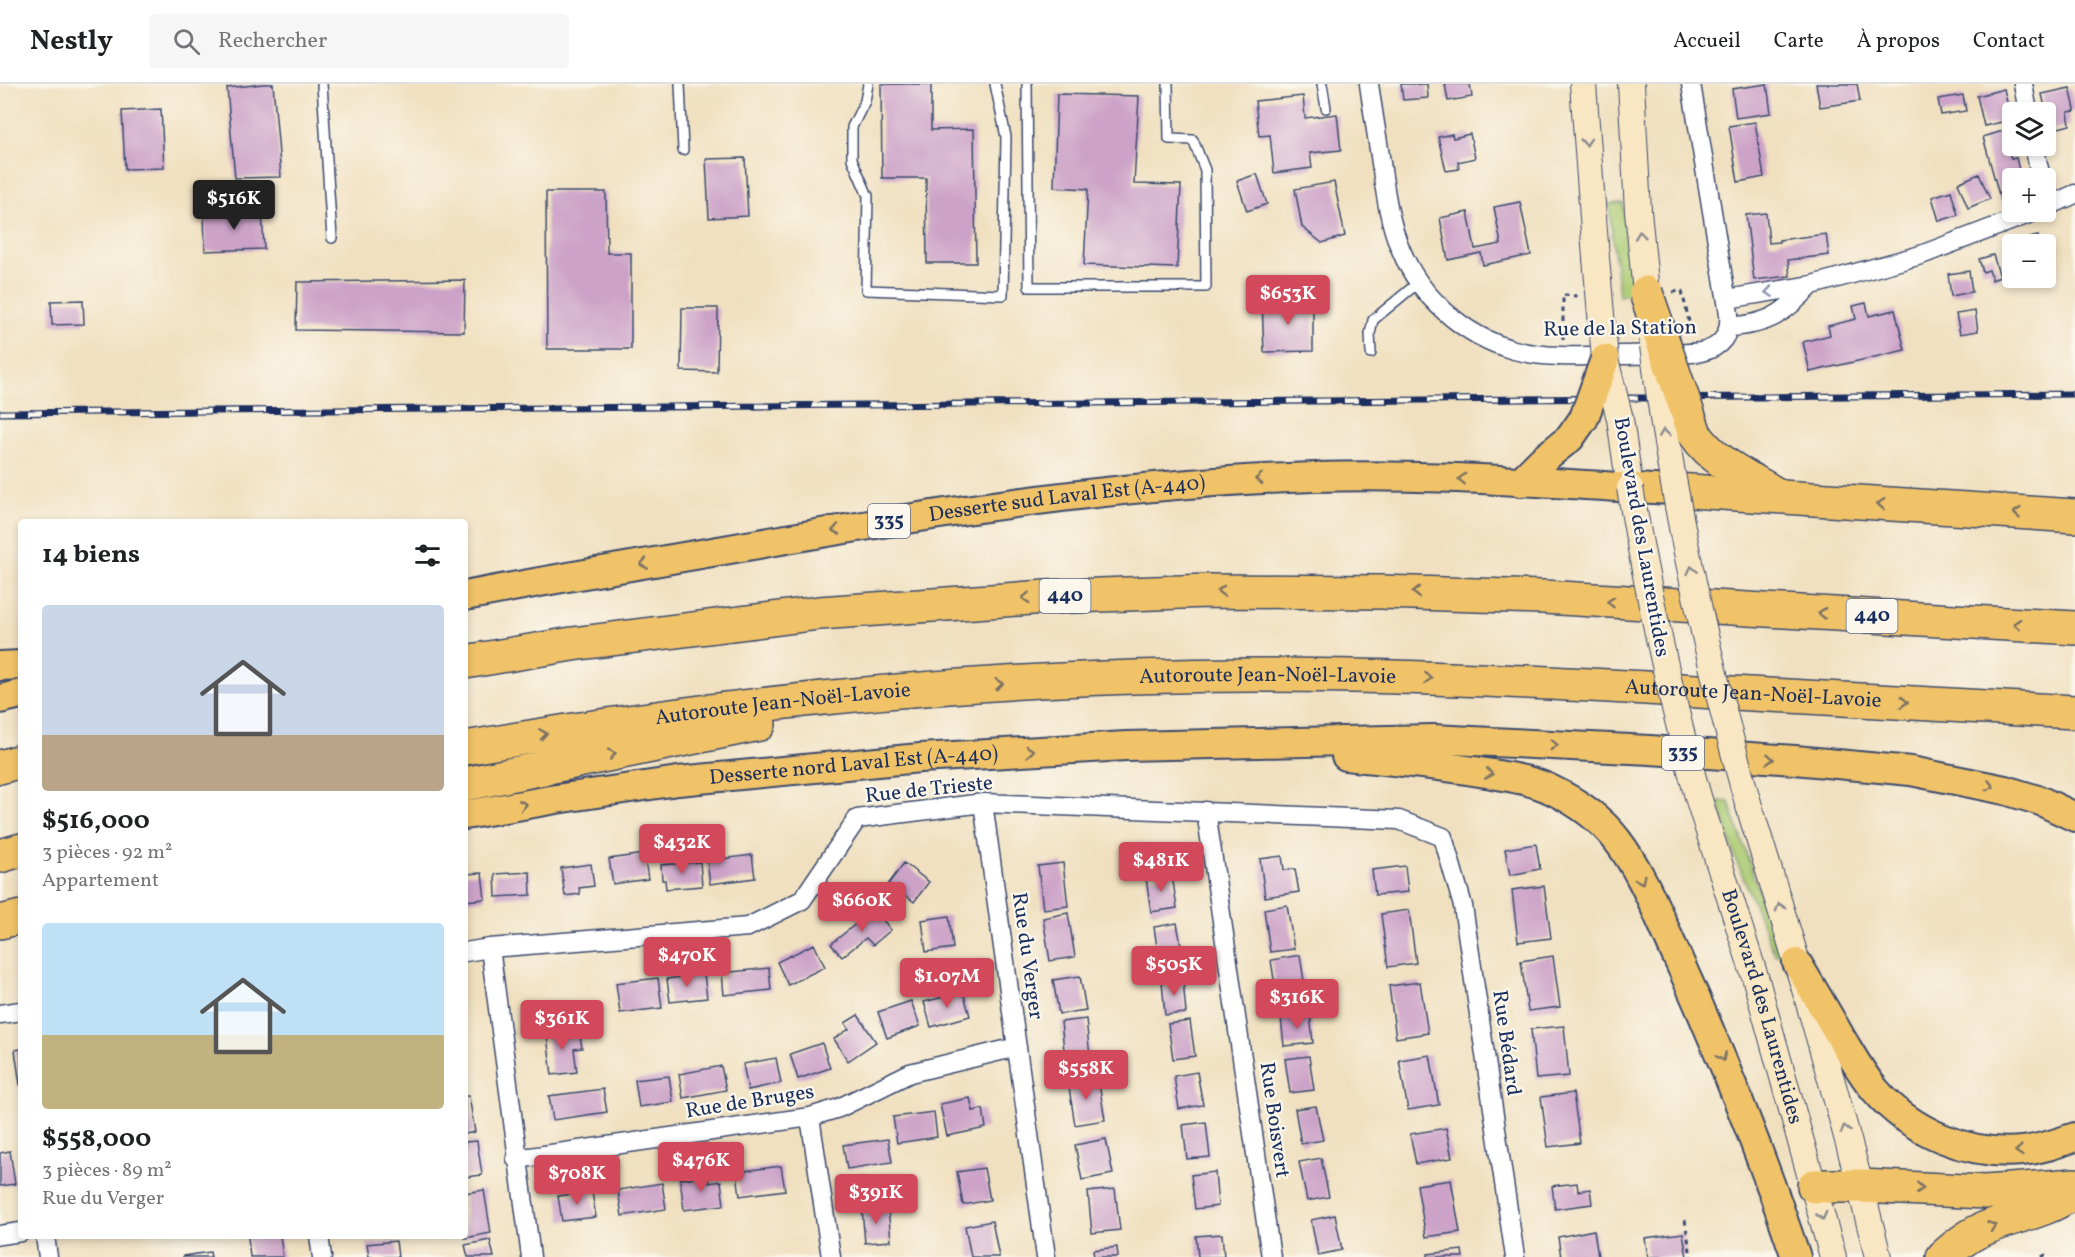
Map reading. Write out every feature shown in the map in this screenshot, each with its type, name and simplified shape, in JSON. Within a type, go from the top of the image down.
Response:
[{"type":"highway","points":[[1646,293],[1695,434],[1717,459],[1731,483]]},
{"type":"highway","points":[[1675,490],[1731,483],[1780,497],[2075,516]]},
{"type":"highway","name":"440","points":[[468,662],[591,642],[819,614],[1023,598],[1197,591],[1360,591],[1520,596],[2075,628]]},
{"type":"highway","name":"Autoroute Jean-Noël-Lavoie","points":[[468,747],[575,729],[728,708],[940,688],[1170,676],[1373,676],[1534,682],[2075,712]]},
{"type":"highway","points":[[468,783],[940,688]]},
{"type":"highway","points":[[0,767],[18,762]]},
{"type":"highway","points":[[0,856],[18,851]]},
{"type":"highway","points":[[0,922],[18,918]]},
{"type":"highway","points":[[1814,1186],[1994,1192],[2075,1185]]},
{"type":"highway","points":[[1943,1257],[1977,1232],[2056,1204],[2075,1191]]},
{"type":"main road","name":"Boulevard des Laurentides","points":[[1583,84],[1605,359],[1620,419],[1629,488],[1653,615],[1699,800],[1756,980],[1833,1257]]},
{"type":"main road","name":"Boulevard des Laurentides","points":[[1630,84],[1646,293],[1668,459],[1708,646],[1748,803],[1861,1186],[1878,1257]]},
{"type":"main road","points":[[1520,482],[1575,432],[1584,418],[1605,359]]},
{"type":"main road","name":"Desserte sud Laval Est (A-440)","points":[[468,595],[943,512],[1096,492],[1202,483],[1317,477],[1436,478],[1675,490]]},
{"type":"main road","points":[[0,666],[18,665]]},
{"type":"main road","points":[[0,699],[18,694]]},
{"type":"main road","name":"335","points":[[1243,744],[1433,739],[1570,745],[1795,760],[1911,771],[1968,781],[2023,795],[2075,817]]},
{"type":"main road","points":[[1243,744],[1460,769],[1523,780],[1567,798],[1600,821],[1616,839],[1632,863],[1695,997],[1742,1107],[1796,1257]]},
{"type":"main road","name":"Desserte nord Laval Est (A-440)","points":[[468,815],[643,786],[920,758],[1083,747],[1243,744]]},
{"type":"main road","points":[[1797,963],[1869,1083],[1891,1107],[1915,1125],[1953,1142],[2005,1152],[2039,1148],[2075,1137]]},
{"type":"street","name":"Rue de la Station","points":[[1368,84],[1390,217],[1401,250],[1419,282],[1440,308],[1469,329],[1501,345],[1528,352],[1575,356],[1697,352],[1715,348],[1724,339],[1729,327]]},
{"type":"street","points":[[1691,84],[1727,299],[1729,327],[1755,325],[1770,320],[1789,307],[1812,285]]},
{"type":"street","points":[[2023,84],[2026,102]]},
{"type":"street","points":[[2056,202],[2075,194]]},
{"type":"street","points":[[1727,299],[1812,285],[1921,255],[2005,222]]},
{"type":"street","name":"Rue de Trieste","points":[[468,952],[748,927],[802,900],[857,819],[983,803],[1398,820],[1443,837]]},
{"type":"street","name":"Rue du Verger","points":[[983,803],[1046,1257]]},
{"type":"street","name":"Rue Boisvert","points":[[1206,811],[1271,1257]]},
{"type":"street","name":"Rue Bédard","points":[[1443,837],[1463,906],[1515,1257]]},
{"type":"street","points":[[490,948],[516,1159],[531,1257]]},
{"type":"street","points":[[0,1014],[18,1011]]},
{"type":"street","name":"Rue de Bruges","points":[[516,1159],[810,1118],[839,1108],[910,1073],[1017,1047]]},
{"type":"street","points":[[810,1118],[831,1257]]},
{"type":"street","points":[[0,1235],[18,1232]]},
{"type":"street","points":[[45,1239],[48,1257]]},
{"type":"street","points":[[319,1239],[322,1257]]},
{"type":"lane","points":[[322,84],[332,238]]},
{"type":"lane","points":[[680,84],[683,150]]},
{"type":"lane","points":[[868,84],[865,101],[852,127],[852,159],[868,196],[866,290],[1003,295],[1006,137],[995,84]]},
{"type":"lane","points":[[1027,84],[1029,287],[1206,287],[1205,170],[1193,140],[1169,139],[1168,84]]},
{"type":"lane","points":[[1322,84],[1326,108]]},
{"type":"lane","points":[[1371,353],[1370,333],[1373,320],[1419,282]]},
{"type":"path","points":[[1679,292],[1682,291],[1691,332]]},
{"type":"path","points":[[1563,335],[1563,295],[1580,296]]},
{"type":"path","points":[[1684,1220],[1690,1257]]},
{"type":"path","points":[[2042,1257],[2045,1255],[2047,1257]]},
{"type":"green space","points":[[1623,203],[1633,295],[1619,295],[1609,204]]},
{"type":"green space","points":[[1718,801],[1729,802],[1780,954],[1775,955],[1735,857]]},
{"type":"building","points":[[273,84],[281,177],[235,178],[227,88]]},
{"type":"building","points":[[881,84],[931,84],[931,130],[974,129],[976,263],[927,263],[926,178],[882,178]]},
{"type":"building","points":[[1401,84],[1427,84],[1428,98],[1403,100]]},
{"type":"building","points":[[1445,84],[1470,84],[1472,97],[1448,101]]},
{"type":"building","points":[[1767,84],[1771,113],[1736,118],[1732,89]]},
{"type":"building","points":[[1816,84],[1857,84],[1860,101],[1820,107]]},
{"type":"building","points":[[2070,88],[2075,111],[2068,112],[2070,125],[2056,128],[2056,102],[2044,102],[2042,94]]},
{"type":"building","points":[[2004,89],[2007,102],[2002,102],[2002,122],[1984,126],[1977,96]]},
{"type":"building","points":[[1057,94],[1139,96],[1134,184],[1181,185],[1177,268],[1084,265],[1088,189],[1054,187]]},
{"type":"building","points":[[1963,95],[1966,111],[1941,115],[1938,99]]},
{"type":"building","points":[[1303,96],[1305,118],[1337,114],[1341,150],[1310,153],[1312,168],[1274,173],[1270,135],[1259,136],[1255,101]]},
{"type":"building","points":[[161,109],[164,168],[125,169],[122,111]]},
{"type":"building","points":[[1755,122],[1764,177],[1738,182],[1729,126]]},
{"type":"building","points":[[2002,131],[2002,156],[2016,158],[2018,168],[2002,168],[2001,202],[1983,137]]},
{"type":"building","points":[[1452,134],[1453,138],[1470,134],[1475,158],[1458,162],[1459,169],[1446,171],[1438,137]]},
{"type":"building","points":[[745,158],[748,216],[709,218],[706,159]]},
{"type":"building","points":[[1257,174],[1267,204],[1247,211],[1237,181]]},
{"type":"building","points":[[1979,174],[1990,199],[1968,208],[1958,183]]},
{"type":"building","points":[[1334,182],[1345,236],[1322,243],[1302,227],[1295,189]]},
{"type":"building","points":[[1951,191],[1958,215],[1939,221],[1932,197]]},
{"type":"building","points":[[546,192],[606,192],[607,253],[631,253],[631,349],[547,349]]},
{"type":"building","points":[[1520,202],[1531,255],[1483,265],[1481,253],[1448,260],[1440,218],[1468,212],[1475,249],[1501,244],[1494,207]]},
{"type":"building","points":[[262,210],[264,249],[205,251],[204,212]]},
{"type":"building","points":[[1766,213],[1769,243],[1826,234],[1829,255],[1788,260],[1790,276],[1754,280],[1746,215]]},
{"type":"building","points":[[1993,255],[2000,277],[1992,280],[1989,270],[1983,272],[1979,259]]},
{"type":"building","points":[[1969,271],[1972,292],[1951,296],[1948,274]]},
{"type":"building","points":[[465,280],[464,332],[296,330],[297,282]]},
{"type":"building","points":[[83,300],[84,324],[52,325],[51,301]]},
{"type":"building","points":[[1262,301],[1313,301],[1313,351],[1264,352]]},
{"type":"building","points":[[1866,303],[1869,316],[1895,310],[1905,350],[1810,372],[1803,342],[1830,335],[1828,326],[1856,319],[1853,306]]},
{"type":"building","points":[[682,308],[718,308],[717,372],[681,371]]},
{"type":"building","points":[[1975,311],[1978,331],[1960,334],[1956,314]]},
{"type":"building","points":[[1536,844],[1540,869],[1510,875],[1505,849]]},
{"type":"building","points":[[644,854],[648,879],[613,884],[609,859]]},
{"type":"building","points":[[752,855],[755,878],[710,884],[707,861]]},
{"type":"building","points":[[1282,856],[1284,870],[1295,869],[1299,892],[1265,897],[1260,859]]},
{"type":"building","points":[[700,862],[702,886],[666,889],[665,880],[662,880],[661,865]]},
{"type":"building","points":[[904,863],[929,882],[914,902],[902,893],[897,900],[884,890]]},
{"type":"building","points":[[1063,863],[1068,906],[1043,909],[1038,866]]},
{"type":"building","points":[[591,864],[594,886],[579,888],[580,894],[565,896],[561,868]]},
{"type":"building","points":[[1405,866],[1408,892],[1375,895],[1372,870]]},
{"type":"building","points":[[530,872],[531,895],[496,897],[495,874]]},
{"type":"building","points":[[482,873],[485,899],[468,901],[468,874]]},
{"type":"building","points":[[1172,875],[1177,908],[1151,912],[1146,878]]},
{"type":"building","points":[[1544,886],[1551,938],[1518,942],[1512,890]]},
{"type":"building","points":[[1287,905],[1294,949],[1270,952],[1264,909]]},
{"type":"building","points":[[874,909],[891,930],[873,945],[866,938],[842,957],[831,944]]},
{"type":"building","points":[[1409,910],[1416,963],[1388,967],[1381,914]]},
{"type":"building","points":[[1068,913],[1075,957],[1050,961],[1043,918]]},
{"type":"building","points":[[949,916],[953,948],[926,952],[922,920]]},
{"type":"building","points":[[1177,923],[1183,957],[1159,961],[1154,927]]},
{"type":"building","points":[[814,944],[825,967],[788,985],[777,962]]},
{"type":"building","points":[[1300,955],[1305,988],[1276,992],[1271,960]]},
{"type":"building","points":[[1553,956],[1560,1007],[1528,1011],[1521,961]]},
{"type":"building","points":[[769,968],[771,990],[724,995],[722,973]]},
{"type":"building","points":[[704,974],[707,998],[670,1002],[667,979]]},
{"type":"building","points":[[1080,976],[1086,1010],[1059,1014],[1053,980]]},
{"type":"building","points":[[658,978],[662,1008],[620,1013],[616,983]]},
{"type":"building","points":[[1183,980],[1186,1013],[1165,1015],[1162,981]]},
{"type":"building","points":[[1420,982],[1428,1033],[1396,1038],[1389,986]]},
{"type":"building","points":[[963,992],[970,1016],[931,1027],[924,1002]]},
{"type":"building","points":[[911,1001],[920,1026],[887,1038],[878,1012]]},
{"type":"building","points":[[1310,1014],[1313,1043],[1284,1046],[1281,1018]]},
{"type":"building","points":[[858,1015],[876,1042],[848,1061],[834,1039],[849,1029],[845,1023]]},
{"type":"building","points":[[1086,1019],[1091,1066],[1066,1068],[1061,1022]]},
{"type":"building","points":[[1190,1021],[1195,1056],[1173,1059],[1168,1024]]},
{"type":"building","points":[[566,1026],[568,1038],[580,1036],[582,1048],[574,1049],[577,1072],[552,1075],[546,1029]]},
{"type":"building","points":[[1564,1026],[1569,1076],[1536,1079],[1531,1029]]},
{"type":"building","points":[[822,1043],[830,1068],[798,1079],[790,1054]]},
{"type":"building","points":[[15,1050],[18,1050],[18,1071]]},
{"type":"building","points":[[1430,1055],[1439,1105],[1408,1110],[1399,1060]]},
{"type":"building","points":[[1309,1056],[1314,1090],[1290,1093],[1285,1059]]},
{"type":"building","points":[[776,1058],[781,1083],[748,1090],[743,1064]]},
{"type":"building","points":[[721,1066],[726,1090],[683,1098],[679,1074]]},
{"type":"building","points":[[1197,1072],[1203,1105],[1179,1109],[1174,1076]]},
{"type":"building","points":[[669,1076],[673,1102],[639,1107],[635,1080]]},
{"type":"building","points":[[1098,1077],[1105,1120],[1075,1125],[1068,1081]]},
{"type":"building","points":[[603,1089],[607,1112],[553,1120],[549,1096]]},
{"type":"building","points":[[1573,1093],[1580,1143],[1548,1147],[1541,1097]]},
{"type":"building","points":[[468,1096],[469,1096],[475,1132],[468,1133]]},
{"type":"building","points":[[970,1098],[973,1111],[983,1109],[986,1128],[947,1136],[940,1104]]},
{"type":"building","points":[[1316,1106],[1323,1140],[1301,1144],[1295,1109]]},
{"type":"building","points":[[934,1112],[937,1137],[897,1143],[893,1117]]},
{"type":"building","points":[[1206,1122],[1210,1157],[1187,1159],[1183,1125]]},
{"type":"building","points":[[1446,1128],[1452,1158],[1416,1164],[1410,1134]]},
{"type":"building","points":[[888,1139],[892,1162],[847,1169],[843,1145]]},
{"type":"building","points":[[1106,1139],[1113,1174],[1082,1180],[1075,1145]]},
{"type":"building","points":[[477,1141],[482,1175],[468,1177],[468,1142]]},
{"type":"building","points":[[10,1151],[15,1184],[0,1186],[0,1153]]},
{"type":"building","points":[[1321,1158],[1329,1197],[1307,1201],[1299,1162]]},
{"type":"building","points":[[781,1166],[785,1190],[740,1196],[737,1172]]},
{"type":"building","points":[[984,1168],[990,1200],[963,1205],[957,1172]]},
{"type":"building","points":[[1215,1172],[1218,1206],[1195,1209],[1191,1175]]},
{"type":"building","points":[[708,1176],[709,1183],[721,1181],[724,1205],[684,1210],[680,1179]]},
{"type":"building","points":[[1451,1180],[1460,1232],[1426,1237],[1417,1185]]},
{"type":"building","points":[[662,1183],[666,1209],[622,1216],[618,1190]]},
{"type":"building","points":[[1577,1183],[1578,1191],[1590,1189],[1592,1204],[1555,1209],[1552,1186]]},
{"type":"building","points":[[1115,1189],[1120,1230],[1092,1233],[1088,1192]]},
{"type":"building","points":[[484,1190],[491,1233],[468,1237],[468,1193]]},
{"type":"building","points":[[592,1192],[596,1217],[562,1221],[558,1196]]},
{"type":"building","points":[[888,1207],[891,1241],[865,1243],[862,1209]]},
{"type":"building","points":[[1335,1215],[1342,1250],[1318,1255],[1311,1220]]},
{"type":"building","points":[[992,1221],[999,1257],[971,1257],[965,1226]]},
{"type":"building","points":[[1594,1230],[1598,1257],[1561,1257],[1558,1237]]},
{"type":"building","points":[[1683,1233],[1687,1257],[1648,1257],[1645,1238]]},
{"type":"building","points":[[1222,1234],[1224,1257],[1198,1257],[1196,1236]]},
{"type":"building","points":[[248,1239],[280,1239],[283,1257],[250,1257]]},
{"type":"building","points":[[490,1240],[494,1257],[468,1257],[465,1245]]},
{"type":"building","points":[[396,1241],[398,1257],[369,1257],[367,1244]]},
{"type":"building","points":[[1117,1247],[1118,1257],[1094,1257],[1093,1250]]},
{"type":"building","points":[[1462,1250],[1463,1257],[1428,1257],[1428,1254]]},
{"type":"building","points":[[210,1252],[211,1257],[183,1257],[183,1256]]},
{"type":"railway","points":[[0,413],[2075,394]]}]
